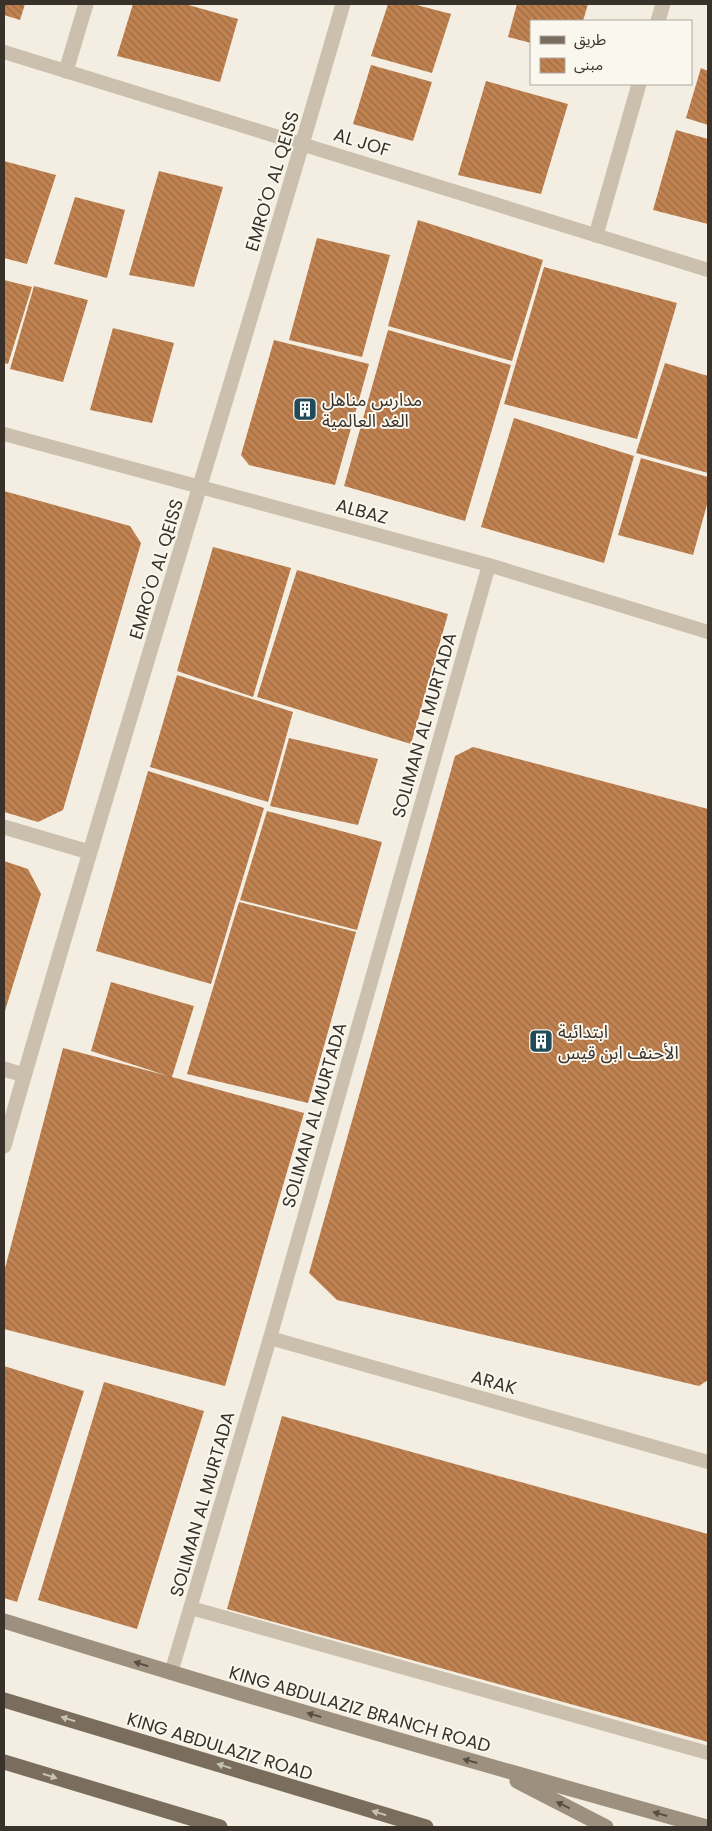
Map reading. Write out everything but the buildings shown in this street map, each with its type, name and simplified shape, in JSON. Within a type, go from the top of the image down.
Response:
[{"type":"main road","name":"KING ABDULAZIZ ROAD","points":[[4,1700],[426,1827]]},
{"type":"main road","points":[[4,1762],[220,1827]]},
{"type":"street","points":[[66,71],[86,4]]},
{"type":"street","name":"EMRO'O AL QEISS","points":[[4,1146],[89,852],[303,144],[343,4]]},
{"type":"street","points":[[658,20],[663,4]]},
{"type":"street","points":[[596,234],[640,85]]},
{"type":"street","points":[[4,827],[89,852]]},
{"type":"street","points":[[4,1069],[24,1076]]},
{"type":"street","name":"KING ABDULAZIZ BRANCH ROAD","points":[[4,1621],[171,1673],[493,1768],[707,1827]]},
{"type":"street","points":[[493,1768],[606,1827]]},
{"type":"lane","name":"AL JOF","points":[[4,52],[708,270]]},
{"type":"lane","name":"ALBAZ","points":[[4,434],[489,565],[708,632]]},
{"type":"lane","name":"SOLIMAN AL MURTADA","points":[[171,1673],[270,1338],[489,565]]},
{"type":"lane","name":"ARAK","points":[[270,1338],[708,1462]]},
{"type":"lane","points":[[191,1608],[708,1753]]},
{"type":"place","name":"مدارس مناهل الغد العالمية","points":[[305,409]]},
{"type":"place","name":"ابتدائية الأحنف ابن قيس","points":[[541,1041]]}]
